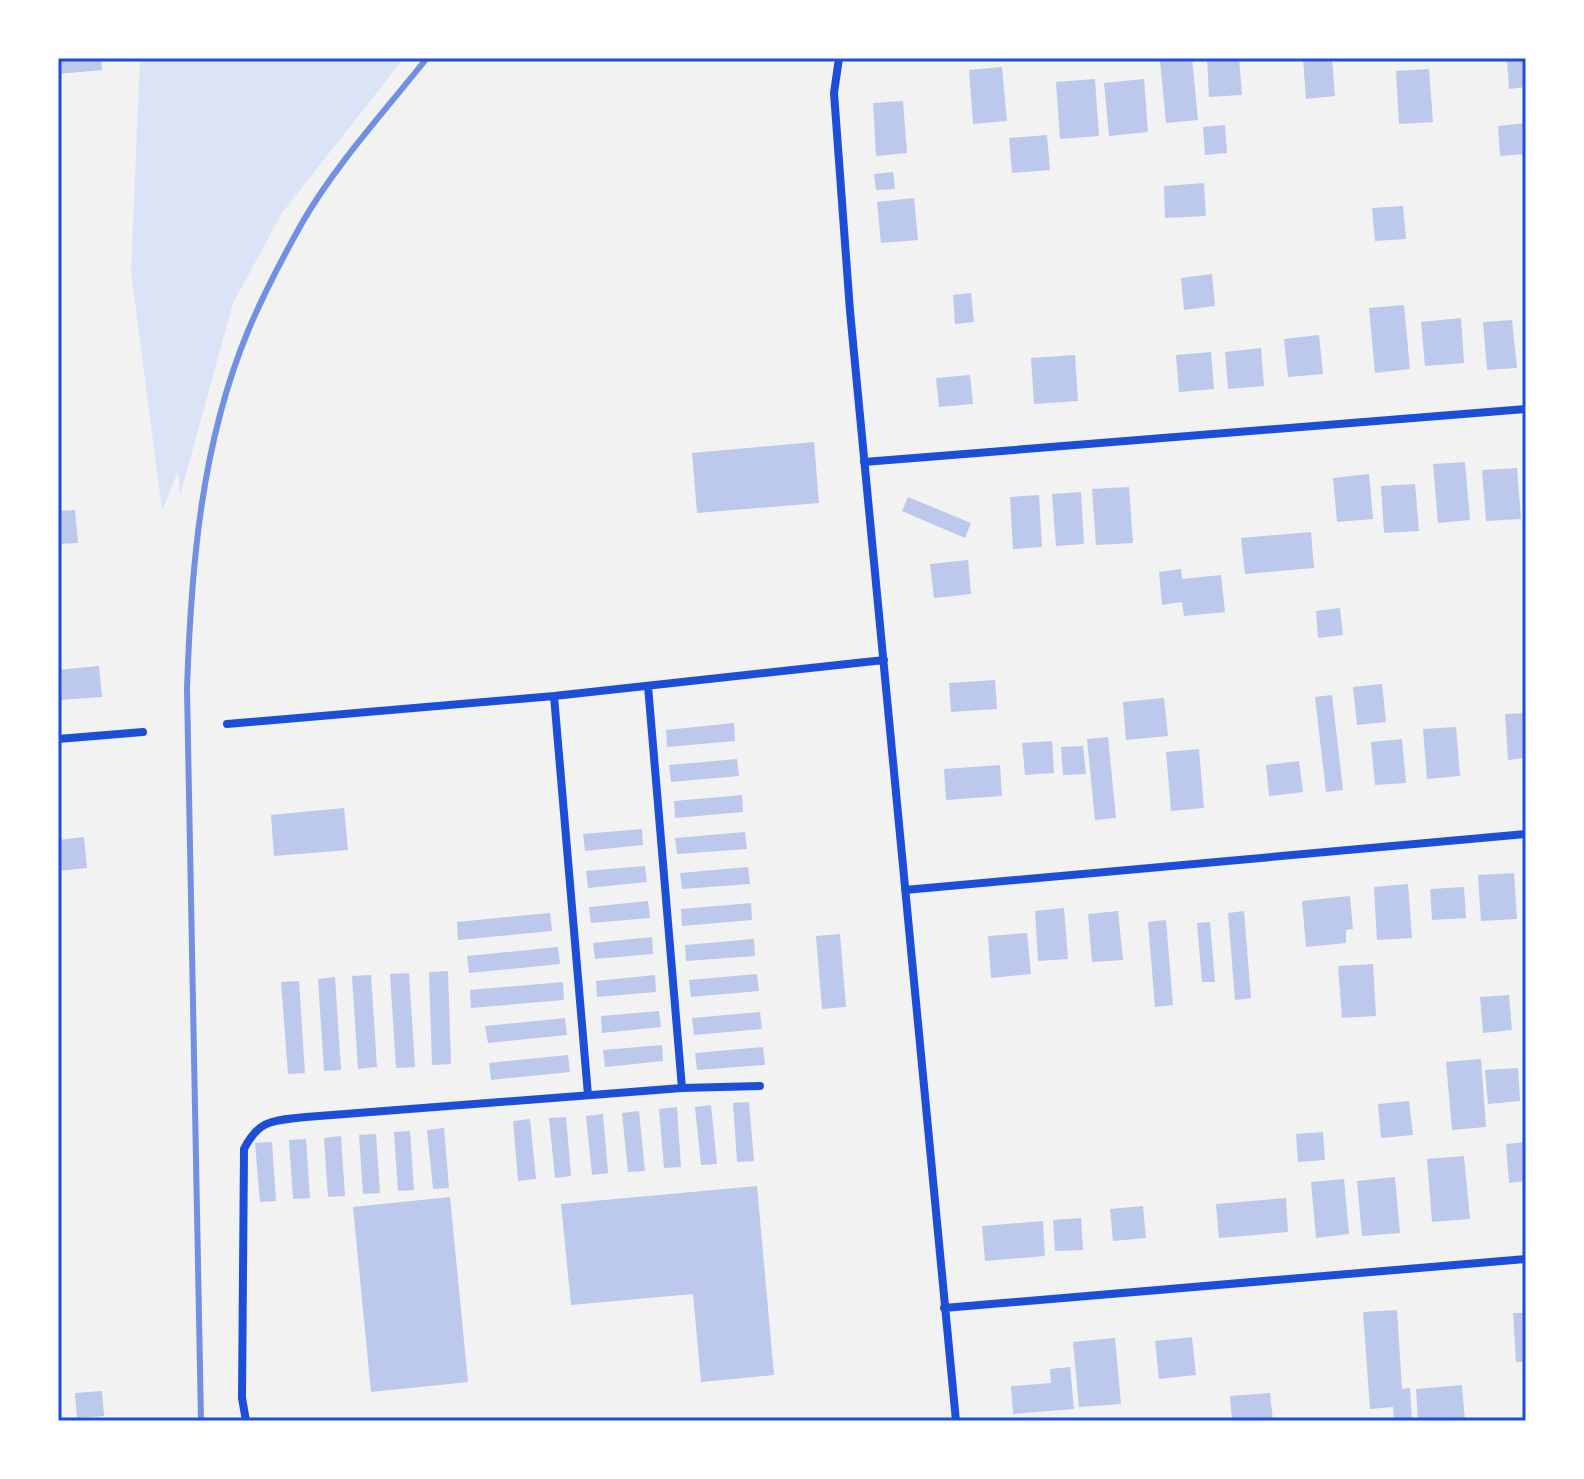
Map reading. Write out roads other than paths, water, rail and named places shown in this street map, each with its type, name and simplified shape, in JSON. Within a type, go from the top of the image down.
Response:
[{"type":"street","points":[[839,59],[834,93],[864,462],[956,1421]]},
{"type":"street","points":[[864,462],[1526,409]]},
{"type":"street","points":[[227,724],[554,696],[884,660]]},
{"type":"street","points":[[648,686],[682,1088]]},
{"type":"street","points":[[554,696],[588,1095]]},
{"type":"street","points":[[58,739],[143,732]]},
{"type":"street","points":[[905,890],[1526,834]]},
{"type":"street","points":[[246,1421],[242,1398],[244,1149],[253,1132],[271,1121],[306,1117],[682,1088],[760,1086]]},
{"type":"street","points":[[944,1308],[1526,1259]]},
{"type":"railway","points":[[201,1421],[187,689],[201,507],[219,418],[232,374],[274,276],[315,201],[427,58]]}]
